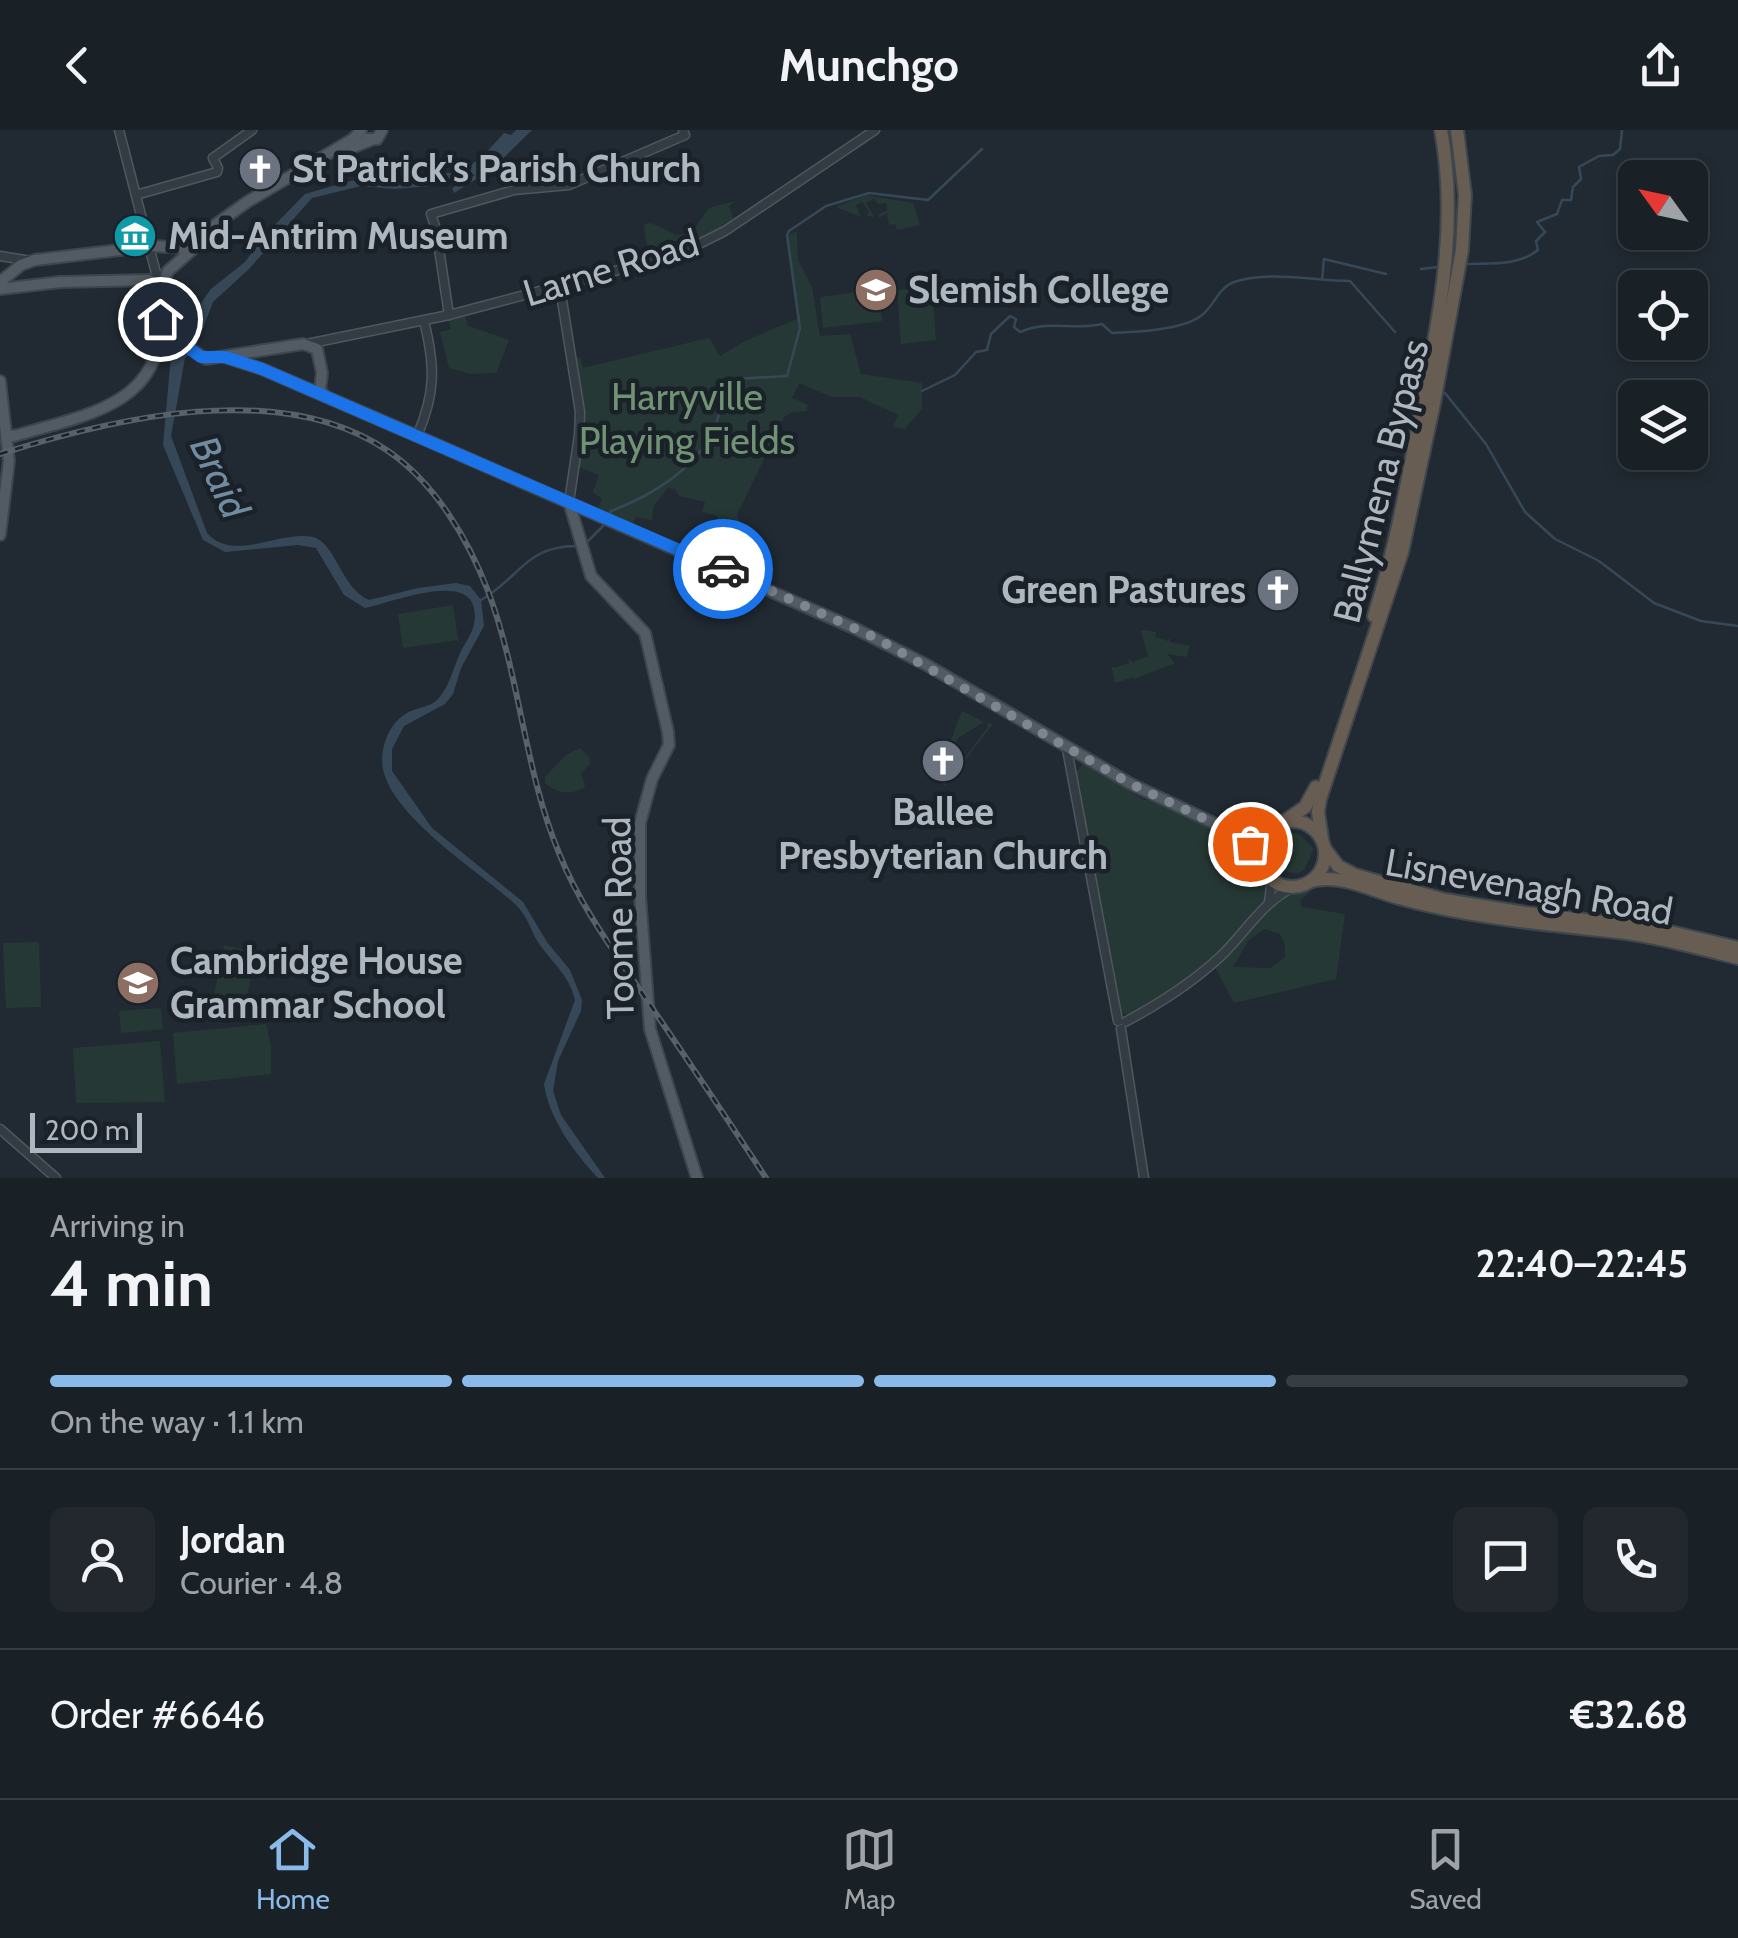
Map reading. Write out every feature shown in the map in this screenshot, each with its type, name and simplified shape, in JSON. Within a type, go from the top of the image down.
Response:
[{"type":"highway","name":"Ballymena Bypass","points":[[1279,824],[1311,799],[1366,640],[1392,550],[1448,252],[1449,181],[1441,130]]},
{"type":"highway","name":"Ballymena Bypass","points":[[1323,844],[1320,799],[1398,567],[1438,404],[1462,250],[1465,194],[1458,130]]},
{"type":"highway","points":[[1420,412],[1427,404],[1438,404]]},
{"type":"highway","points":[[1336,749],[1346,734]]},
{"type":"highway","points":[[1279,824],[1310,826],[1323,844],[1322,867],[1311,881],[1294,887],[1272,880],[1260,861],[1261,842],[1279,824]]},
{"type":"highway","name":"Lisnevenagh Road","points":[[1323,844],[1346,872],[1446,900],[1525,914],[1637,925],[1738,948]]},
{"type":"highway","name":"Lisnevenagh Road","points":[[1311,881],[1330,877],[1399,898],[1504,920],[1620,932],[1738,958]]},
{"type":"highway","points":[[1478,910],[1504,920]]},
{"type":"main road","points":[[361,130],[371,140]]},
{"type":"main road","points":[[0,289],[30,261],[148,247],[182,248],[247,202],[354,139],[361,130]]},
{"type":"main road","points":[[0,289],[160,275],[250,206],[327,160],[377,139],[382,130]]},
{"type":"main road","points":[[158,298],[154,286],[170,255],[162,247]]},
{"type":"main road","points":[[30,261],[26,275],[38,284]]},
{"type":"main road","points":[[158,346],[160,275]]},
{"type":"main road","points":[[160,322],[173,337],[206,358],[246,359],[417,436],[566,496],[607,519],[876,638],[1086,760],[1229,830],[1247,841],[1260,861]]},
{"type":"main road","points":[[10,438],[118,401],[145,377],[164,338],[173,337]]},
{"type":"main road","points":[[246,359],[302,344],[318,345],[322,370],[315,388]]},
{"type":"main road","points":[[0,381],[10,438],[0,535]]},
{"type":"main road","name":"Toome Road","points":[[566,496],[580,546],[596,582],[645,633],[668,732],[669,745],[652,780],[640,823],[642,916],[652,1036],[696,1178]]},
{"type":"main road","points":[[1229,830],[1242,832],[1279,824]]},
{"type":"street","points":[[119,130],[148,247],[160,275]]},
{"type":"street","points":[[136,194],[214,172],[206,166],[212,158],[252,130]]},
{"type":"street","points":[[450,315],[431,214],[514,190],[582,181],[685,135],[684,130]]},
{"type":"street","name":"Larne Road","points":[[318,345],[560,288],[697,247],[875,130]]},
{"type":"street","points":[[0,256],[30,261]]},
{"type":"street","points":[[560,288],[580,412],[580,435],[566,496]]},
{"type":"street","points":[[417,436],[430,400],[434,370],[424,321]]},
{"type":"street","points":[[1068,749],[1121,1024],[1144,1178]]},
{"type":"street","points":[[1072,772],[1086,760]]},
{"type":"street","points":[[1270,902],[1272,880]]},
{"type":"street","points":[[1121,1024],[1194,979],[1270,902],[1294,887]]},
{"type":"street","points":[[0,1129],[56,1178]]},
{"type":"green space","points":[[866,195],[913,203],[920,225],[897,230],[895,224],[889,225],[887,213],[879,218],[879,214],[887,211],[886,203],[878,204],[874,198],[866,203],[874,217],[867,216],[869,211],[862,202],[856,205],[861,217],[836,207]]},
{"type":"green space","points":[[735,201],[729,206],[734,220],[690,246],[659,256],[653,245],[647,246],[644,225],[651,223],[676,235],[691,233],[709,208]]},
{"type":"green space","name":"Harryville Playing Fields","points":[[797,231],[798,260],[812,287],[820,336],[850,334],[861,374],[922,383],[922,409],[905,429],[893,427],[898,415],[860,397],[832,397],[799,383],[792,398],[808,405],[806,411],[784,417],[737,515],[743,529],[761,538],[746,572],[713,559],[724,530],[717,526],[718,516],[702,512],[705,502],[679,496],[675,489],[668,488],[654,505],[652,520],[636,517],[632,524],[598,508],[602,499],[593,492],[599,475],[579,467],[584,410],[577,358],[580,357],[583,368],[709,338],[720,356],[797,319],[786,236]]},
{"type":"green space","points":[[932,287],[936,340],[901,344],[897,290]]},
{"type":"green space","points":[[879,289],[882,321],[823,328],[820,297]]},
{"type":"green space","points":[[465,316],[468,326],[509,340],[496,373],[471,374],[449,368],[440,332],[451,329],[448,319]]},
{"type":"green space","points":[[453,605],[458,640],[403,648],[398,614]]},
{"type":"green space","points":[[1141,631],[1156,632],[1155,637],[1190,646],[1186,657],[1167,654],[1175,663],[1115,683],[1111,665],[1114,668],[1129,663],[1128,659],[1133,662],[1148,656]]},
{"type":"green space","points":[[962,711],[984,722],[958,738],[945,757],[937,749],[927,755],[939,775],[960,764],[988,727],[986,723],[993,724],[945,786],[921,764],[932,742],[948,748]]},
{"type":"green space","points":[[580,748],[590,758],[581,773],[585,787],[565,792],[545,783],[545,777],[566,755]]},
{"type":"green space","points":[[1082,765],[1089,765],[1144,800],[1151,799],[1241,839],[1269,888],[1262,905],[1231,942],[1188,978],[1130,1016],[1120,1012],[1074,775]]},
{"type":"green space","points":[[1278,833],[1299,834],[1314,849],[1304,870],[1297,874],[1275,869],[1267,858]]},
{"type":"green space","points":[[1307,888],[1310,892],[1301,900],[1301,907],[1345,914],[1336,979],[1234,1003],[1216,969],[1217,961],[1257,918]],"holes":[[[1265,929],[1280,934],[1285,957],[1270,968],[1233,967],[1249,940]]]},
{"type":"green space","points":[[39,942],[41,1007],[6,1008],[3,943]]},
{"type":"green space","points":[[224,945],[256,952],[246,1002],[214,995]]},
{"type":"green space","points":[[161,1008],[163,1029],[121,1033],[119,1011]]},
{"type":"green space","points":[[266,1024],[271,1074],[177,1084],[173,1033]]},
{"type":"green space","points":[[160,1041],[165,1102],[76,1103],[73,1048]]},
{"type":"water","points":[[516,130],[532,130],[491,170],[454,193],[452,188],[475,175],[431,186],[361,186],[312,198],[249,269],[213,302],[196,347],[185,358],[171,436],[207,533],[218,541],[243,546],[313,537],[328,548],[352,586],[369,600],[456,583],[470,586],[481,600],[484,626],[461,668],[453,694],[445,704],[404,726],[392,749],[392,771],[432,828],[523,902],[547,942],[570,970],[582,1000],[581,1011],[558,1061],[553,1091],[561,1115],[605,1178],[598,1178],[564,1134],[551,1110],[544,1084],[575,1000],[570,985],[539,944],[520,909],[420,825],[390,788],[383,769],[383,752],[397,721],[435,702],[447,686],[474,623],[474,608],[468,597],[443,591],[365,608],[344,595],[316,548],[298,545],[225,552],[203,540],[163,445],[172,344],[211,289],[245,262],[305,194],[350,181],[461,172],[504,133],[511,135]]},
{"type":"waterway","points":[[1467,264],[1513,261],[1538,250],[1536,241],[1545,232],[1537,222],[1557,214],[1562,200],[1571,200],[1573,187],[1581,179],[1579,167],[1620,149],[1622,130]]},
{"type":"waterway","points":[[608,518],[611,511],[671,479],[696,457],[714,429],[726,390],[734,379],[787,376],[800,328],[789,231],[826,206],[869,193],[928,200],[982,149]]},
{"type":"waterway","points":[[1322,280],[1324,259],[1386,274]]},
{"type":"waterway","points":[[1421,269],[1438,267]]},
{"type":"waterway","points":[[922,391],[955,375],[976,352],[987,350],[991,334],[1010,316],[1016,319],[1014,327],[1020,332],[1042,326],[1102,324],[1112,333],[1159,329],[1194,320],[1229,284],[1248,279],[1277,276],[1350,281],[1395,332]]},
{"type":"waterway","points":[[1445,393],[1486,444],[1525,512],[1555,539],[1599,561],[1654,603],[1701,621],[1738,626]]},
{"type":"waterway","points":[[585,544],[604,525]]},
{"type":"waterway","points":[[479,601],[534,558],[559,547],[577,546]]},
{"type":"railway","points":[[0,454],[145,418],[248,410],[298,416],[345,429],[388,451],[421,479],[471,552],[488,591],[508,656],[547,821],[576,890],[766,1178]]},
{"type":"way so far","points":[[723,569],[876,638],[1086,760],[1250,844]]},
{"type":"place","name":"St Patrick's Parish Church","points":[[260,169]]},
{"type":"place","name":"Mid-Antrim Museum","points":[[135,236]]},
{"type":"place","name":"Slemish College","points":[[876,290]]},
{"type":"place","name":"Green Pastures","points":[[1278,590]]},
{"type":"place","name":"Ballee Presbyterian Church","points":[[943,761]]},
{"type":"place","name":"Cambridge House Grammar School","points":[[138,983]]},
{"type":"route","points":[[160,319],[166,332],[201,357],[225,357],[262,369],[723,569]]},
{"type":"water label","name":"Braid","points":[[220,477]]}]
